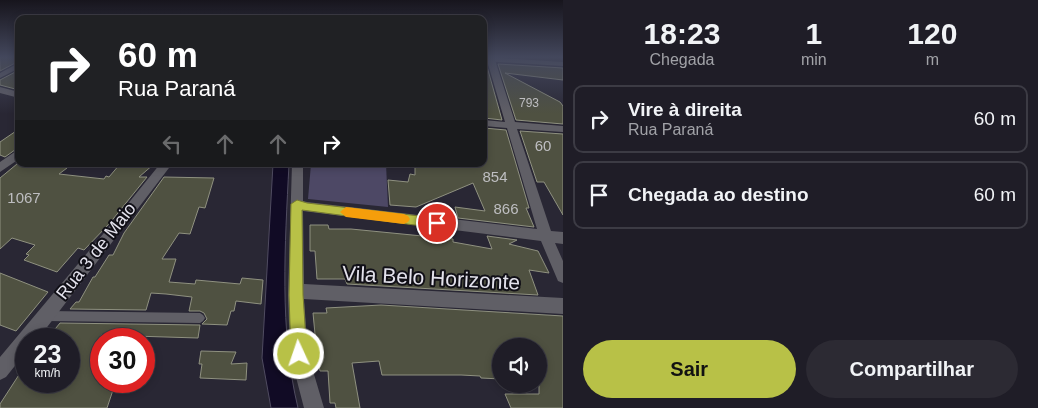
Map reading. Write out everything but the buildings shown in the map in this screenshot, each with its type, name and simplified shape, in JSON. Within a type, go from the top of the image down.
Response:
[{"type":"street","points":[[494,76],[512,126],[551,252],[563,276]]},
{"type":"street","points":[[0,90],[15,94]]},
{"type":"street","points":[[487,123],[563,129]]},
{"type":"street","points":[[0,168],[15,156]]},
{"type":"street","name":"Rua 3 de Maio","points":[[35,328],[163,167]]},
{"type":"street","points":[[297,167],[296,292],[299,354],[314,408]]},
{"type":"street","points":[[297,204],[307,207],[563,238]]},
{"type":"street","name":"Vila Belo Horizonte","points":[[296,292],[563,306]]},
{"type":"street","name":"Rua 3 de Maio","points":[[0,371],[15,353]]},
{"type":"lane","points":[[45,316],[200,318]]},
{"type":"shaded area","points":[[273,167],[289,167],[285,256],[286,317],[288,348],[298,408],[271,408],[262,358]]},
{"type":"shaded area","points":[[311,167],[386,167],[388,207],[308,199]]},
{"type":"slow traffic","points":[[346,212],[404,219]]},
{"type":"route","points":[[299,354],[296,295],[297,204],[307,207],[437,223]]}]
